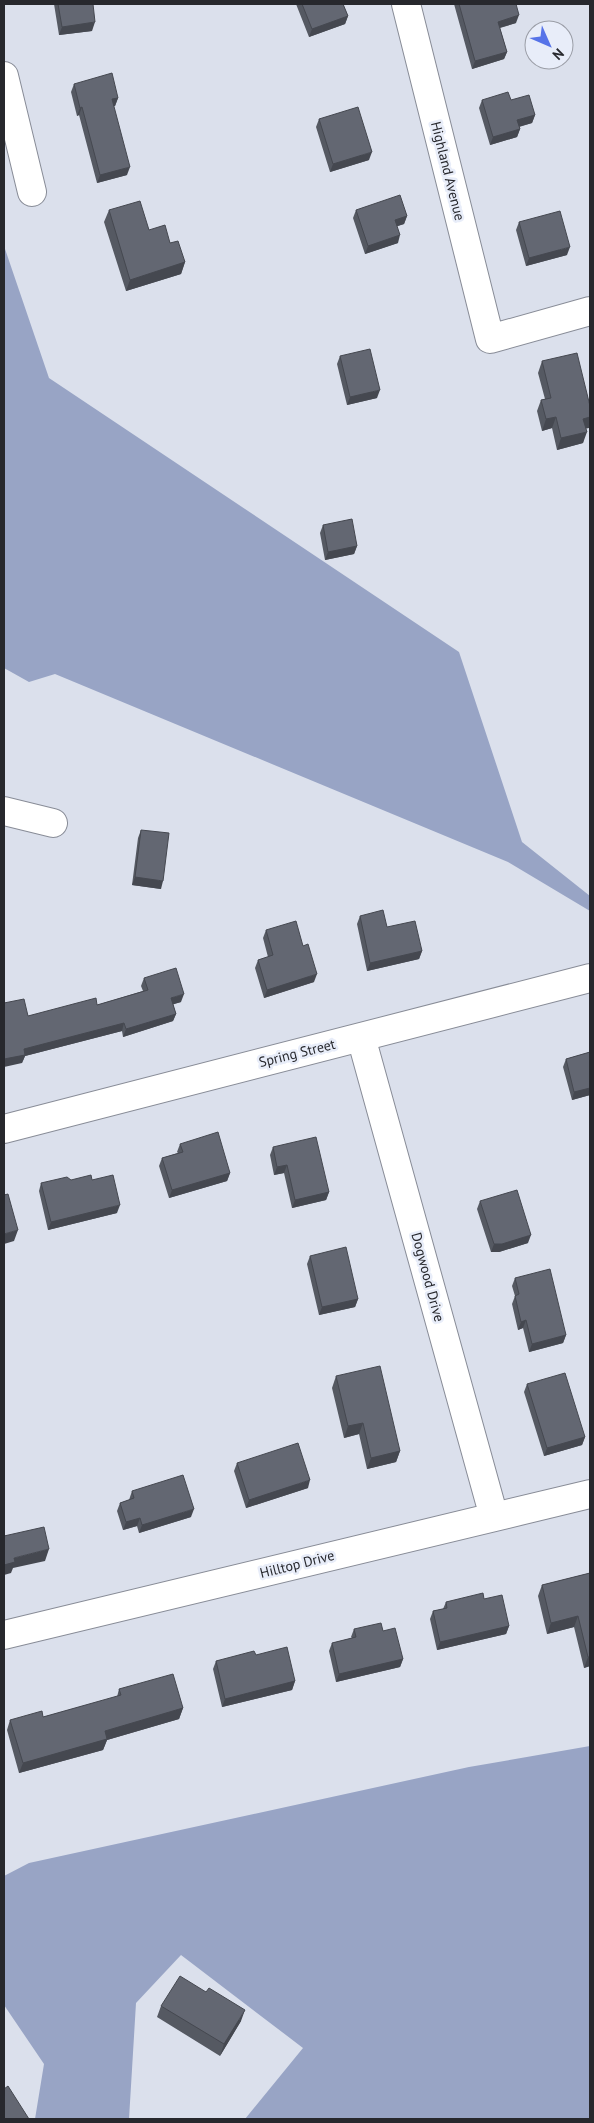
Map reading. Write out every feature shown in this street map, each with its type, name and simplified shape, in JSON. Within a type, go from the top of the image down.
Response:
[{"type":"street","name":"Highland Avenue","points":[[406,4],[490,338],[590,311]]},
{"type":"street","points":[[4,76],[32,192]]},
{"type":"street","points":[[4,811],[52,823]]},
{"type":"street","name":"Spring Street","points":[[4,1129],[590,978]]},
{"type":"street","name":"Dogwood Drive","points":[[361,1037],[494,1517]]},
{"type":"street","name":"Hilltop Drive","points":[[4,1635],[590,1494]]},
{"type":"shaded area","points":[[4,246],[49,378],[459,652],[522,842],[590,896],[590,911],[508,862],[55,674],[29,682],[4,668]]},
{"type":"shaded area","points":[[590,1746],[590,2119],[245,2119],[303,2048],[181,1955],[136,2003],[129,2119],[35,2119],[44,2064],[4,2005],[4,1876],[29,1863],[469,1767]]},
{"type":"building","points":[[58,4],[93,4],[95,22],[62,27]]},
{"type":"building","points":[[302,4],[343,4],[348,16],[312,29]]},
{"type":"building","points":[[459,4],[516,4],[519,15],[498,22],[507,52],[475,61]]},
{"type":"building","points":[[112,73],[118,98],[112,99],[130,167],[100,175],[74,84]]},
{"type":"building","points":[[508,92],[511,100],[529,95],[535,115],[517,120],[520,129],[493,137],[482,100]]},
{"type":"building","points":[[358,107],[372,152],[333,164],[319,119]]},
{"type":"building","points":[[400,195],[407,216],[395,220],[400,235],[368,246],[356,210]]},
{"type":"building","points":[[140,201],[149,230],[165,225],[170,243],[178,241],[185,262],[130,280],[109,210]]},
{"type":"building","points":[[560,211],[570,247],[529,258],[519,222]]},
{"type":"building","points":[[370,349],[380,390],[350,397],[340,356]]},
{"type":"building","points":[[577,353],[590,406],[590,417],[583,419],[587,432],[561,438],[556,417],[546,419],[541,400],[551,398],[542,361]]},
{"type":"building","points":[[352,519],[357,546],[328,552],[323,525]]},
{"type":"building","points":[[141,830],[169,833],[163,881],[135,877]]},
{"type":"building","points":[[383,910],[387,927],[415,921],[422,951],[370,963],[360,916]]},
{"type":"building","points":[[296,921],[303,946],[308,944],[317,974],[267,990],[258,960],[273,955],[266,930]]},
{"type":"building","points":[[176,968],[184,994],[171,998],[176,1014],[126,1029],[124,1023],[24,1049],[25,1055],[4,1059],[4,1003],[24,999],[28,1016],[96,998],[97,1005],[148,990],[144,978]]},
{"type":"building","points":[[590,1052],[590,1088],[574,1092],[566,1059]]},
{"type":"building","points":[[218,1132],[230,1173],[172,1190],[162,1158],[183,1152],[180,1144]]},
{"type":"building","points":[[316,1137],[329,1192],[295,1200],[287,1165],[277,1167],[273,1147]]},
{"type":"building","points":[[91,1175],[92,1180],[113,1175],[120,1205],[51,1222],[41,1183],[67,1177],[71,1180]]},
{"type":"building","points":[[517,1190],[531,1235],[502,1244],[494,1244],[480,1201]]},
{"type":"building","points":[[8,1194],[18,1230],[4,1234],[4,1195]]},
{"type":"building","points":[[346,1247],[358,1299],[322,1307],[310,1256]]},
{"type":"building","points":[[550,1269],[566,1335],[532,1344],[526,1320],[521,1322],[515,1296],[519,1294],[515,1278]]},
{"type":"building","points":[[380,1366],[400,1451],[371,1458],[363,1423],[348,1426],[336,1376]]},
{"type":"building","points":[[565,1373],[585,1437],[547,1448],[527,1384]]},
{"type":"building","points":[[298,1443],[310,1480],[249,1500],[237,1463]]},
{"type":"building","points":[[183,1475],[194,1509],[142,1525],[140,1518],[126,1522],[120,1503],[134,1498],[132,1491]]},
{"type":"building","points":[[44,1527],[49,1549],[14,1558],[15,1562],[4,1565],[4,1536]]},
{"type":"building","points":[[590,1573],[590,1657],[588,1657],[578,1616],[551,1623],[542,1585]]},
{"type":"building","points":[[483,1593],[484,1599],[502,1595],[509,1626],[440,1642],[433,1611],[447,1608],[446,1602]]},
{"type":"building","points":[[381,1623],[383,1631],[395,1628],[403,1659],[339,1674],[332,1643],[356,1637],[354,1629]]},
{"type":"building","points":[[287,1647],[295,1681],[225,1699],[216,1661],[254,1651],[256,1655]]},
{"type":"building","points":[[173,1674],[183,1708],[105,1731],[107,1739],[23,1763],[10,1720],[42,1711],[43,1717],[121,1695],[119,1689]]},
{"type":"building","points":[[180,1976],[206,1992],[209,1988],[245,2010],[224,2044],[161,2006]]},
{"type":"building","points":[[8,2086],[29,2119],[4,2119],[4,2089]]}]
